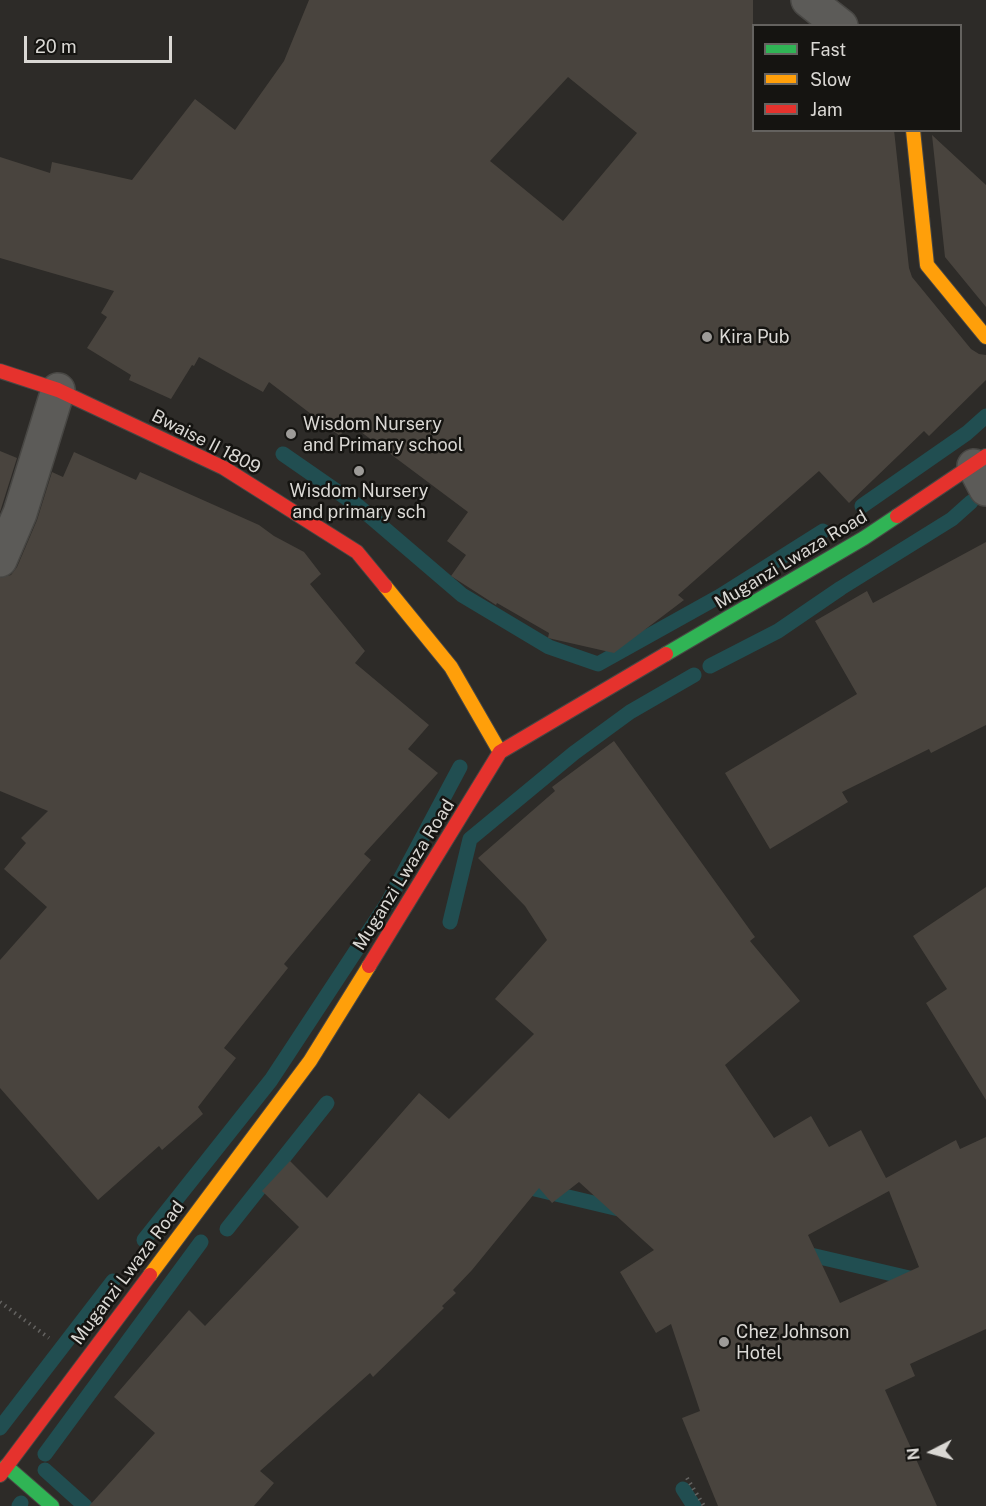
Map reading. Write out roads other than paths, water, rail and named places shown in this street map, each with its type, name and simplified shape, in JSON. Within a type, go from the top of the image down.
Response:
[{"type":"street","points":[[808,0],[838,24]]},
{"type":"street","points":[[912,132],[927,266],[986,337]]},
{"type":"street","name":"Bwaise II 1809","points":[[0,371],[58,390],[224,468],[357,552],[451,667],[500,752]]},
{"type":"street","points":[[0,560],[20,513],[58,390]]},
{"type":"street","name":"Muganzi Lwaza Road","points":[[3,1471],[310,1061],[500,752],[982,470]]},
{"type":"street","points":[[3,1471],[52,1506]]},
{"type":"waterway","points":[[862,506],[967,433],[986,416]]},
{"type":"waterway","points":[[283,454],[358,506],[462,595],[549,647],[598,664],[720,596],[823,531]]},
{"type":"waterway","points":[[710,666],[778,631],[841,588],[952,519],[971,502]]},
{"type":"waterway","points":[[450,922],[470,839],[574,753],[630,712],[694,675]]},
{"type":"waterway","points":[[144,1240],[271,1080],[388,902],[460,767]]},
{"type":"waterway","points":[[227,1229],[327,1103]]},
{"type":"waterway","points":[[518,1185],[623,1210]]},
{"type":"waterway","points":[[45,1454],[201,1242]]},
{"type":"waterway","points":[[798,1252],[918,1280]]},
{"type":"waterway","points":[[0,1428],[113,1281]]},
{"type":"waterway","points":[[45,1470],[85,1506]]},
{"type":"waterway","points":[[683,1489],[694,1506]]},
{"type":"place","name":"Kira Pub","points":[[707,337]]},
{"type":"place","name":"Wisdom Nursery and Primary school","points":[[291,434]]},
{"type":"place","name":"Wisdom Nursery and primary sch","points":[[359,471]]},
{"type":"place","name":"Chez Johnson Hotel","points":[[724,1342]]}]
